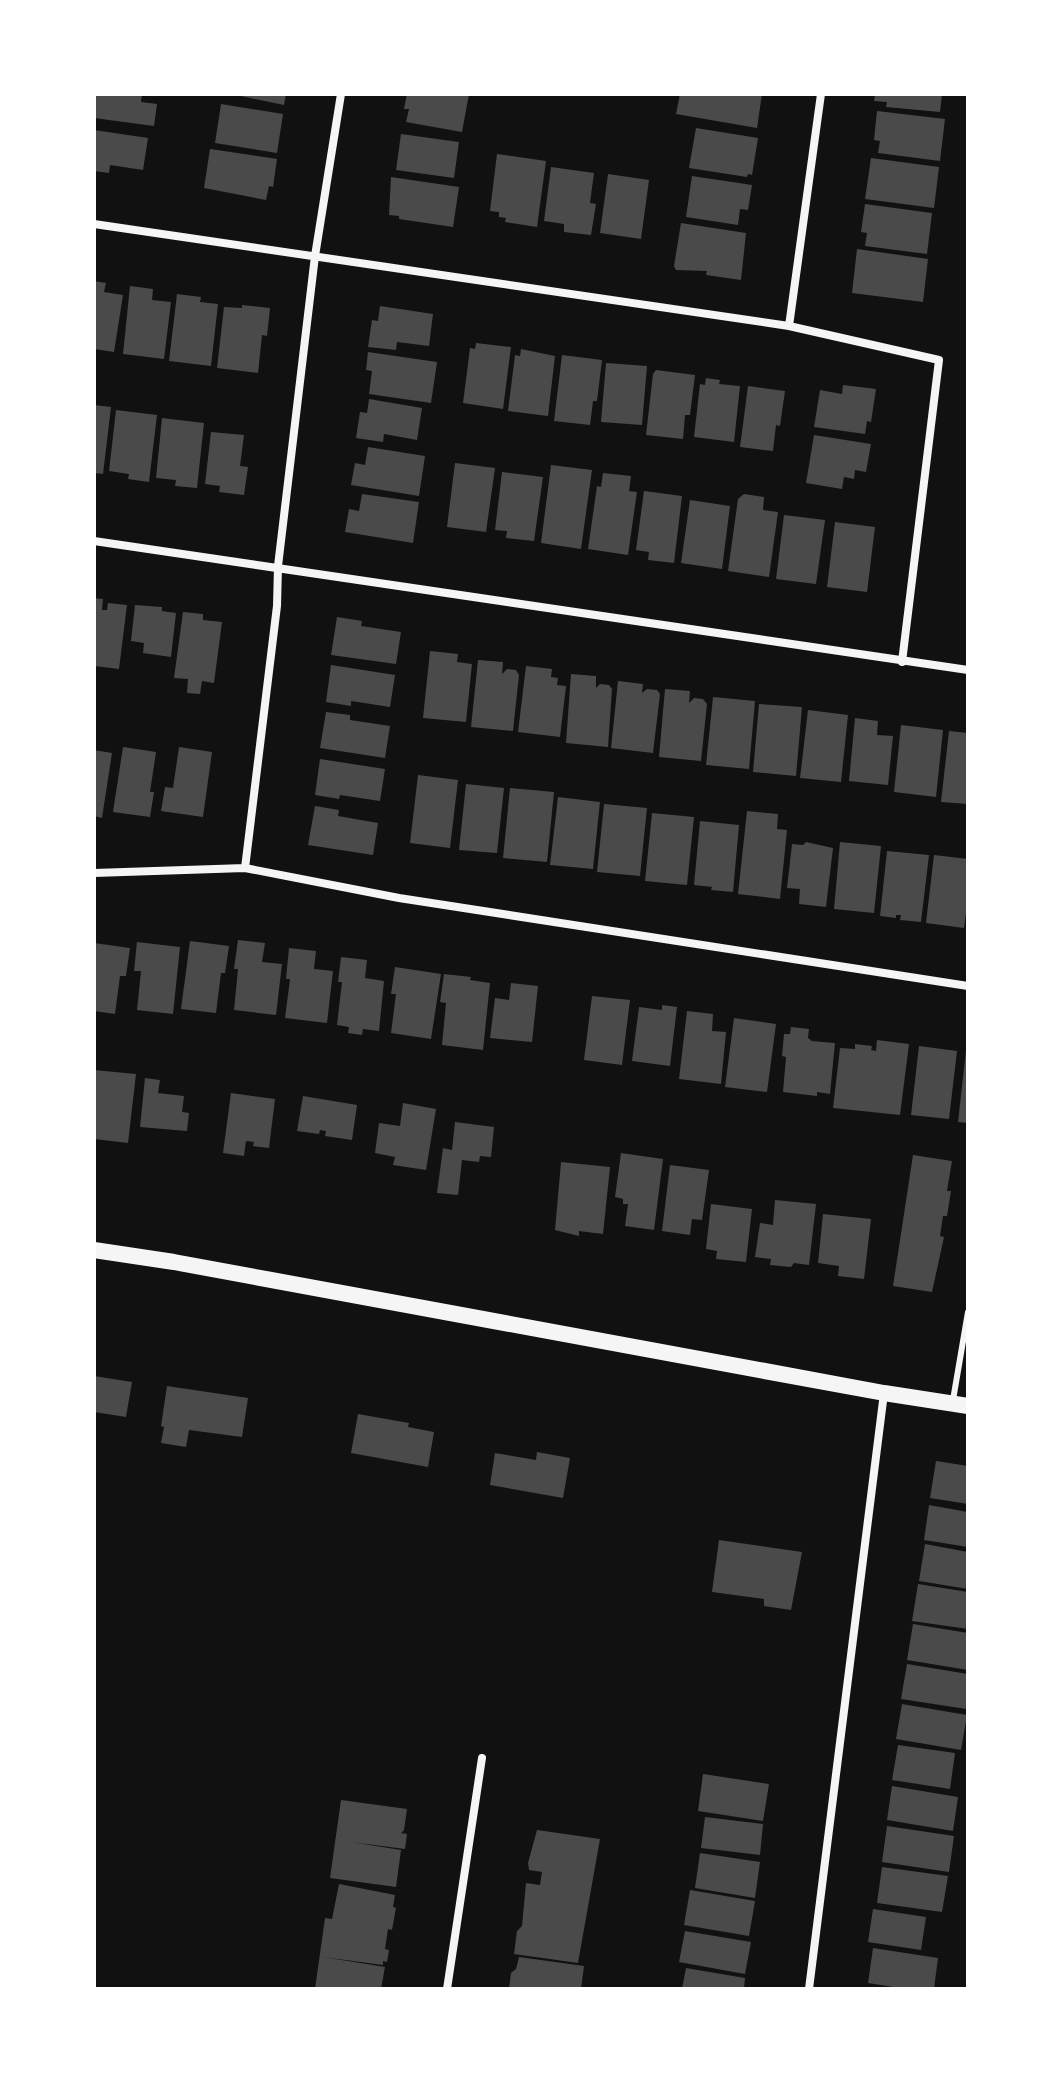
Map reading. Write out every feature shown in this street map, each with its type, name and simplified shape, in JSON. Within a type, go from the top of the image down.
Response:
[{"type":"main road","points":[[94,1250],[960,1405]]},
{"type":"street","points":[[245,868],[315,256],[341,94]]},
{"type":"street","points":[[789,326],[821,94]]},
{"type":"street","points":[[94,224],[789,326],[939,360],[902,662]]},
{"type":"street","points":[[94,541],[968,670]]},
{"type":"street","points":[[94,873],[245,868],[399,898],[968,986]]},
{"type":"street","points":[[809,1989],[884,1393]]},
{"type":"street","points":[[447,1989],[482,1758]]},
{"type":"lane","points":[[960,1405],[968,1312]]},
{"type":"building","points":[[94,94],[142,94],[141,102],[157,104],[154,126],[94,118]]},
{"type":"building","points":[[231,94],[286,94],[284,105]]},
{"type":"building","points":[[407,94],[469,94],[462,132],[406,122],[409,109],[404,109]]},
{"type":"building","points":[[680,94],[762,94],[757,128],[676,114]]},
{"type":"building","points":[[875,94],[942,94],[940,112],[886,107],[887,102],[874,101]]},
{"type":"building","points":[[221,104],[283,114],[277,153],[215,143]]},
{"type":"building","points":[[877,111],[945,119],[940,161],[878,153],[880,141],[874,140]]},
{"type":"building","points":[[696,128],[758,138],[752,175],[748,174],[747,177],[689,168]]},
{"type":"building","points":[[94,130],[148,138],[143,170],[110,165],[109,173],[94,171]]},
{"type":"building","points":[[401,134],[459,142],[454,178],[396,170]]},
{"type":"building","points":[[210,149],[277,159],[273,187],[269,186],[266,200],[204,188]]},
{"type":"building","points":[[497,154],[546,161],[537,227],[505,222],[506,218],[499,217],[499,212],[490,211]]},
{"type":"building","points":[[871,158],[939,167],[934,208],[865,199]]},
{"type":"building","points":[[551,167],[594,173],[590,203],[596,204],[591,235],[564,232],[564,224],[544,221]]},
{"type":"building","points":[[608,174],[649,180],[641,239],[600,233]]},
{"type":"building","points":[[692,176],[752,185],[748,210],[740,209],[738,225],[686,217]]},
{"type":"building","points":[[391,177],[459,187],[453,227],[389,215]]},
{"type":"building","points":[[865,204],[932,213],[927,254],[865,246],[867,233],[861,232]]},
{"type":"building","points":[[681,223],[746,233],[741,280],[706,275],[707,271],[676,270],[674,266]]},
{"type":"building","points":[[857,249],[928,259],[923,302],[852,293]]},
{"type":"building","points":[[94,281],[106,283],[104,292],[123,295],[114,352],[94,349]]},
{"type":"building","points":[[130,286],[153,289],[152,300],[171,302],[164,359],[123,354]]},
{"type":"building","points":[[177,294],[201,297],[200,302],[218,304],[211,366],[169,361]]},
{"type":"building","points":[[242,305],[270,308],[267,336],[262,335],[258,373],[217,368],[224,307],[242,308]]},
{"type":"building","points":[[380,306],[433,314],[429,346],[397,342],[396,350],[368,347],[372,320],[378,321]]},
{"type":"building","points":[[476,343],[511,347],[503,409],[463,403],[470,348],[475,349]]},
{"type":"building","points":[[521,349],[555,356],[548,416],[508,411],[515,355],[520,356]]},
{"type":"building","points":[[368,352],[437,362],[431,403],[369,394],[372,371],[366,370]]},
{"type":"building","points":[[562,355],[602,360],[597,401],[593,401],[590,425],[554,421]]},
{"type":"building","points":[[606,363],[647,366],[642,425],[601,422]]},
{"type":"building","points":[[656,370],[695,375],[690,415],[685,415],[683,439],[646,435]]},
{"type":"building","points":[[706,378],[720,380],[719,384],[740,386],[734,442],[694,437],[700,384],[705,385]]},
{"type":"building","points":[[843,385],[876,389],[871,422],[867,421],[865,434],[814,427],[820,390],[842,394]]},
{"type":"building","points":[[748,386],[785,391],[773,451],[740,447]]},
{"type":"building","points":[[369,399],[422,408],[417,440],[384,434],[383,442],[356,438],[360,412],[367,413]]},
{"type":"building","points":[[94,405],[111,407],[103,474],[94,473]]},
{"type":"building","points":[[116,410],[157,415],[149,482],[128,479],[129,474],[109,471]]},
{"type":"building","points":[[162,418],[204,423],[197,488],[175,486],[176,480],[156,478]]},
{"type":"building","points":[[211,432],[244,435],[240,466],[248,467],[244,495],[219,492],[220,486],[205,484]]},
{"type":"building","points":[[814,435],[871,444],[866,472],[855,470],[854,479],[844,477],[842,489],[806,483]]},
{"type":"building","points":[[368,447],[425,456],[419,496],[351,485],[355,463],[365,465]]},
{"type":"building","points":[[455,463],[495,468],[486,532],[447,527]]},
{"type":"building","points":[[551,465],[592,470],[581,549],[541,543]]},
{"type":"building","points":[[502,472],[543,477],[534,541],[506,538],[507,531],[495,530]]},
{"type":"building","points":[[603,473],[631,476],[629,491],[637,492],[628,555],[588,549],[597,486],[601,487]]},
{"type":"building","points":[[644,491],[682,496],[674,563],[648,560],[649,552],[636,550]]},
{"type":"building","points":[[362,494],[419,502],[413,543],[345,532],[349,509],[359,511]]},
{"type":"building","points":[[744,494],[764,497],[763,510],[778,512],[769,577],[728,571],[738,499]]},
{"type":"building","points":[[690,500],[730,506],[722,569],[681,563]]},
{"type":"building","points":[[784,515],[825,520],[816,584],[776,579]]},
{"type":"building","points":[[835,522],[875,527],[867,592],[827,587]]},
{"type":"building","points":[[94,598],[103,599],[102,610],[107,610],[108,603],[127,605],[119,669],[94,666]]},
{"type":"building","points":[[135,605],[162,607],[162,611],[176,613],[171,657],[143,653],[144,643],[131,641]]},
{"type":"building","points":[[183,612],[203,614],[203,620],[222,622],[214,683],[202,681],[200,694],[187,693],[188,679],[174,678]]},
{"type":"building","points":[[337,617],[362,621],[361,626],[401,632],[396,664],[331,655]]},
{"type":"building","points":[[430,651],[458,654],[457,662],[472,664],[466,722],[423,718]]},
{"type":"building","points":[[478,660],[503,662],[502,674],[507,669],[516,670],[519,675],[513,731],[471,727]]},
{"type":"building","points":[[331,665],[395,675],[390,707],[351,701],[351,706],[326,702]]},
{"type":"building","points":[[526,666],[552,669],[551,677],[558,678],[557,685],[566,686],[560,737],[518,732]]},
{"type":"building","points":[[571,674],[596,676],[596,688],[600,684],[609,685],[612,689],[608,747],[566,743]]},
{"type":"building","points":[[618,681],[643,684],[642,693],[647,689],[657,690],[660,694],[653,753],[611,748]]},
{"type":"building","points":[[665,689],[690,691],[689,703],[694,698],[703,699],[707,704],[701,761],[659,757]]},
{"type":"building","points":[[713,697],[755,701],[749,769],[706,765]]},
{"type":"building","points":[[759,704],[802,707],[796,776],[753,772]]},
{"type":"building","points":[[808,710],[848,715],[841,782],[800,778]]},
{"type":"building","points":[[326,712],[350,715],[350,720],[390,726],[385,758],[320,748]]},
{"type":"building","points":[[855,718],[878,721],[877,735],[893,736],[888,785],[849,781]]},
{"type":"building","points":[[901,725],[943,730],[936,797],[894,792]]},
{"type":"building","points":[[949,731],[968,733],[968,804],[941,802]]},
{"type":"building","points":[[123,747],[156,752],[150,817],[113,812]]},
{"type":"building","points":[[179,747],[212,752],[203,817],[161,811],[165,787],[173,788]]},
{"type":"building","points":[[94,750],[112,753],[102,818],[94,816]]},
{"type":"building","points":[[320,759],[385,769],[380,801],[315,795]]},
{"type":"building","points":[[418,775],[458,780],[450,848],[410,843]]},
{"type":"building","points":[[466,784],[504,788],[497,853],[459,850]]},
{"type":"building","points":[[510,788],[554,792],[547,862],[503,858]]},
{"type":"building","points":[[558,797],[600,802],[593,869],[550,865]]},
{"type":"building","points":[[604,804],[647,808],[640,876],[597,872]]},
{"type":"building","points":[[315,806],[339,810],[338,816],[378,823],[373,855],[308,845]]},
{"type":"building","points":[[747,811],[778,814],[777,829],[787,830],[780,899],[738,894]]},
{"type":"building","points":[[652,813],[694,817],[687,885],[645,881]]},
{"type":"building","points":[[700,821],[739,825],[733,892],[694,885]]},
{"type":"building","points":[[806,842],[833,848],[826,907],[799,904],[800,889],[787,888],[792,844],[803,845]]},
{"type":"building","points":[[840,842],[881,846],[874,913],[834,909]]},
{"type":"building","points":[[887,851],[929,855],[921,922],[900,920],[901,915],[896,915],[896,918],[880,916]]},
{"type":"building","points":[[934,855],[968,859],[964,928],[926,923]]},
{"type":"building","points":[[238,940],[265,943],[262,962],[282,964],[276,1015],[234,1010]]},
{"type":"building","points":[[190,941],[229,946],[225,973],[221,973],[216,1013],[181,1009]]},
{"type":"building","points":[[137,942],[180,947],[173,1014],[137,1010],[141,971],[134,971]]},
{"type":"building","points":[[94,943],[130,948],[126,976],[120,976],[115,1014],[94,1011]]},
{"type":"building","points":[[289,948],[316,951],[314,969],[333,971],[327,1023],[285,1018],[290,979],[286,979]]},
{"type":"building","points":[[341,957],[367,960],[365,978],[384,981],[379,1031],[363,1029],[362,1035],[348,1033],[349,1027],[337,1025],[342,982],[338,982]]},
{"type":"building","points":[[395,967],[441,974],[431,1039],[391,1033],[396,994],[391,994]]},
{"type":"building","points":[[444,974],[490,983],[483,1050],[442,1045],[446,1003],[440,1002]]},
{"type":"building","points":[[511,983],[538,986],[532,1042],[490,1038],[495,998],[509,1000]]},
{"type":"building","points":[[592,996],[630,1000],[622,1065],[584,1060]]},
{"type":"building","points":[[662,1005],[677,1007],[670,1066],[632,1061],[639,1007],[662,1010]]},
{"type":"building","points":[[687,1011],[713,1014],[712,1031],[726,1032],[721,1084],[679,1079]]},
{"type":"building","points":[[734,1018],[776,1024],[767,1092],[725,1087]]},
{"type":"building","points":[[791,1027],[809,1029],[808,1038],[812,1041],[835,1043],[830,1094],[817,1092],[817,1096],[783,1092],[784,1034],[790,1034]]},
{"type":"building","points":[[877,1040],[909,1044],[900,1115],[833,1108],[840,1048],[855,1049],[855,1044],[872,1046],[871,1050],[876,1051]]},
{"type":"building","points":[[919,1046],[957,1051],[949,1119],[911,1115]]},
{"type":"building","points":[[968,1051],[968,1123],[958,1122]]},
{"type":"building","points":[[94,1070],[136,1074],[128,1143],[94,1139]]},
{"type":"building","points":[[145,1078],[160,1080],[158,1093],[184,1096],[182,1112],[189,1113],[187,1131],[140,1127]]},
{"type":"building","points":[[231,1093],[275,1099],[269,1148],[253,1146],[254,1142],[246,1141],[244,1156],[223,1153]]},
{"type":"building","points":[[303,1096],[357,1105],[352,1140],[325,1136],[326,1131],[320,1130],[319,1134],[297,1131]]},
{"type":"building","points":[[403,1103],[436,1109],[426,1170],[393,1165],[395,1157],[375,1153],[379,1123],[400,1126]]},
{"type":"building","points":[[455,1122],[494,1127],[491,1157],[480,1156],[479,1162],[462,1160],[458,1195],[437,1193],[443,1148],[452,1150]]},
{"type":"building","points":[[621,1153],[663,1159],[654,1230],[625,1226],[628,1204],[615,1197]]},
{"type":"building","points":[[913,1155],[952,1161],[947,1216],[943,1216],[940,1236],[944,1237],[932,1292],[893,1286]]},
{"type":"building","points":[[561,1162],[610,1167],[603,1234],[579,1231],[579,1236],[555,1230]]},
{"type":"building","points":[[670,1165],[709,1170],[702,1220],[692,1219],[690,1235],[662,1231]]},
{"type":"building","points":[[775,1200],[816,1204],[809,1265],[770,1265],[771,1259],[755,1257],[760,1223],[773,1225]]},
{"type":"building","points":[[711,1204],[752,1209],[746,1262],[716,1259],[717,1251],[706,1249]]},
{"type":"building","points":[[823,1214],[871,1219],[864,1279],[838,1276],[839,1266],[818,1263]]},
{"type":"building","points":[[94,1376],[132,1382],[126,1417],[94,1412]]},
{"type":"building","points":[[167,1386],[248,1398],[242,1437],[189,1430],[186,1447],[161,1443]]},
{"type":"building","points":[[358,1414],[409,1423],[408,1427],[434,1432],[428,1467],[351,1453]]},
{"type":"building","points":[[537,1452],[570,1458],[563,1498],[490,1485],[495,1453],[536,1460]]},
{"type":"building","points":[[936,1461],[968,1466],[968,1504],[930,1498]]},
{"type":"building","points":[[929,1505],[968,1512],[968,1547],[924,1540]]},
{"type":"building","points":[[719,1540],[802,1552],[791,1610],[764,1606],[764,1599],[712,1592]]},
{"type":"building","points":[[925,1544],[968,1552],[968,1589],[919,1581]]},
{"type":"building","points":[[918,1584],[968,1592],[968,1629],[912,1621]]},
{"type":"building","points":[[913,1624],[968,1633],[968,1670],[907,1660]]},
{"type":"building","points":[[907,1664],[968,1674],[966,1709],[901,1699]]},
{"type":"building","points":[[902,1704],[967,1715],[961,1750],[896,1739]]},
{"type":"building","points":[[898,1745],[955,1753],[950,1789],[892,1780]]},
{"type":"building","points":[[703,1774],[769,1784],[763,1821],[698,1811]]},
{"type":"building","points":[[892,1786],[958,1797],[953,1831],[887,1820]]},
{"type":"building","points":[[341,1800],[407,1809],[401,1833],[407,1834],[405,1849],[351,1842],[401,1850],[396,1887],[330,1878]]},
{"type":"building","points":[[705,1817],[763,1824],[760,1855],[701,1848]]},
{"type":"building","points":[[887,1826],[954,1836],[949,1872],[882,1862]]},
{"type":"building","points":[[537,1830],[600,1839],[578,1963],[514,1954],[517,1931],[522,1926],[526,1883],[540,1885],[542,1872],[529,1870],[528,1863]]},
{"type":"building","points":[[700,1853],[760,1862],[755,1898],[695,1888]]},
{"type":"building","points":[[882,1867],[948,1876],[942,1912],[877,1903]]},
{"type":"building","points":[[339,1884],[395,1895],[392,1930],[388,1929],[385,1949],[389,1950],[387,1962],[383,1961],[383,1965],[323,1957],[385,1967],[381,1989],[315,1989],[325,1918],[332,1919]]},
{"type":"building","points":[[690,1890],[755,1901],[749,1936],[684,1925]]},
{"type":"building","points":[[873,1909],[926,1917],[921,1950],[868,1942]]},
{"type":"building","points":[[685,1931],[751,1942],[745,1974],[679,1962]]},
{"type":"building","points":[[873,1948],[938,1958],[934,1989],[906,1989],[868,1983]]},
{"type":"building","points":[[519,1957],[584,1966],[581,1989],[509,1989],[511,1973],[516,1969]]},
{"type":"building","points":[[686,1968],[745,1978],[744,1989],[682,1989]]}]
